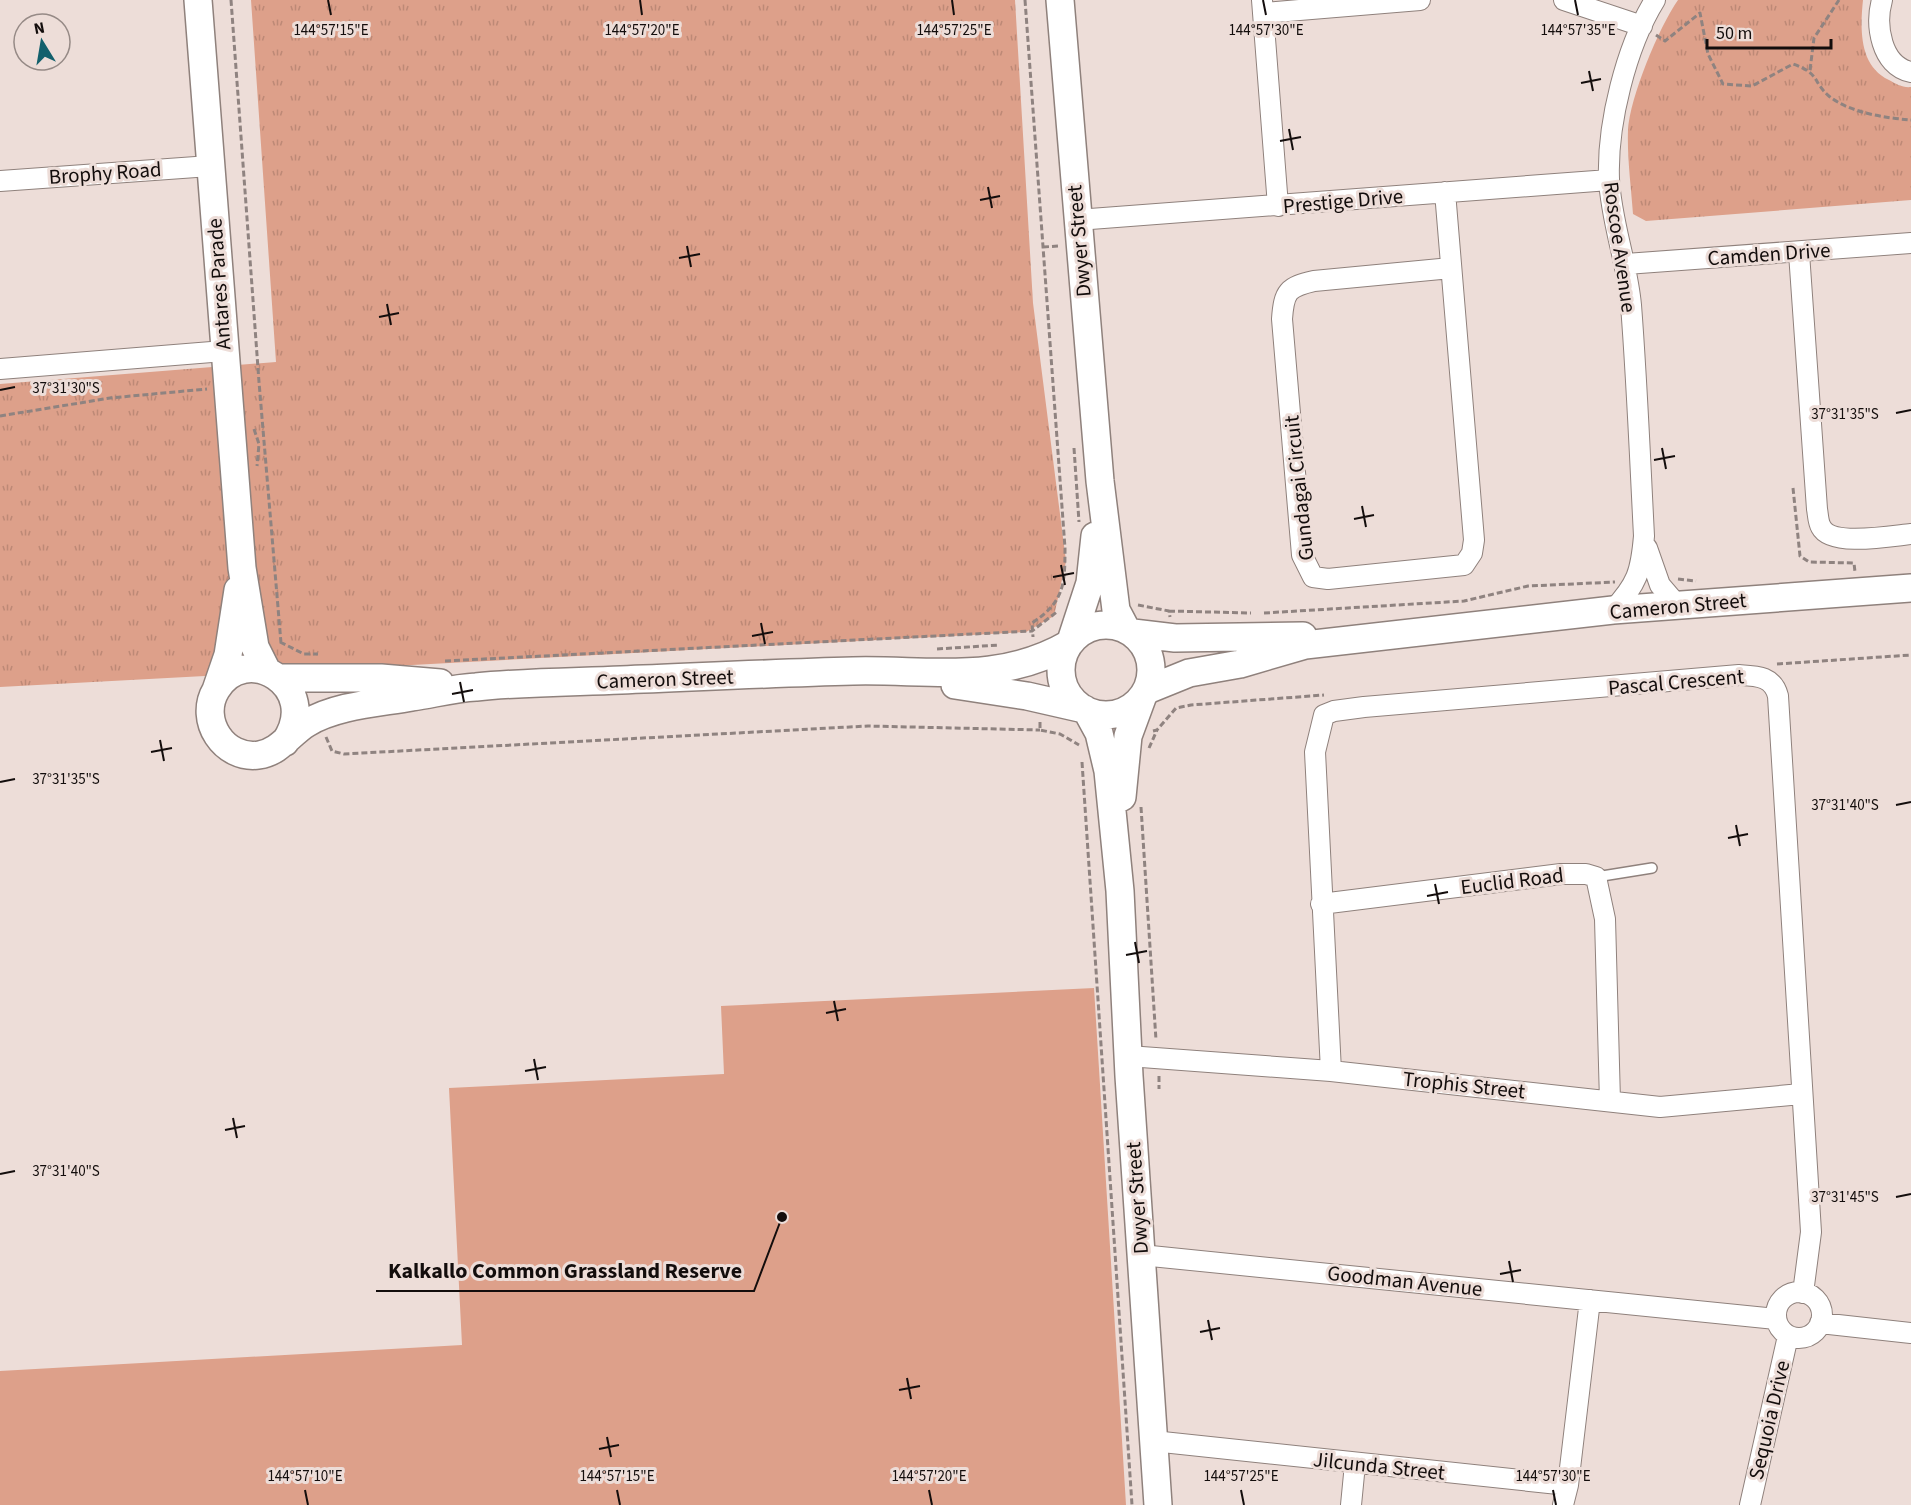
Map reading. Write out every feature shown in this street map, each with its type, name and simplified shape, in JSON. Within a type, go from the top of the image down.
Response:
[{"type":"street","name":"Antares Parade","points":[[198,0],[242,568],[255,647],[273,674]]},
{"type":"street","name":"Dwyer Street","points":[[1060,0],[1067,227],[1116,610],[1130,631]]},
{"type":"street","points":[[1278,206],[1263,6],[1420,0]]},
{"type":"street","points":[[1564,0],[1642,26]]},
{"type":"street","name":"Roscoe Avenue","points":[[1644,536],[1626,264],[1609,180],[1614,117],[1624,76],[1654,0]]},
{"type":"street","points":[[1882,0],[1880,19],[1884,49],[1894,64],[1911,72]]},
{"type":"street","name":"Brophy Road","points":[[0,181],[210,166]]},
{"type":"street","name":"Prestige Drive","points":[[1067,227],[1278,206],[1609,180]]},
{"type":"street","name":"Gundagai Circuit","points":[[1445,192],[1474,540],[1472,553],[1464,565],[1328,579],[1313,578],[1302,555],[1282,319],[1286,294],[1294,286],[1314,281],[1451,268]]},
{"type":"street","name":"Camden Drive","points":[[1626,264],[1911,243]]},
{"type":"street","points":[[1798,253],[1817,509],[1821,528],[1832,537],[1848,539],[1911,534]]},
{"type":"street","points":[[0,369],[224,351]]},
{"type":"street","name":"Dwyer Street","points":[[1070,643],[1090,583],[1100,482]]},
{"type":"street","points":[[1644,536],[1657,580],[1678,606]]},
{"type":"street","points":[[1613,610],[1634,587],[1642,565],[1644,536]]},
{"type":"street","name":"Antares Parade","points":[[213,697],[228,655],[242,568]]},
{"type":"street","name":"Cameron Street","points":[[1145,694],[1189,673],[1240,664],[1305,645],[1446,631],[1613,610],[1911,588]]},
{"type":"street","points":[[1114,625],[1130,631],[1142,642],[1150,659],[1151,678],[1145,694],[1131,708],[1117,714],[1102,715],[1086,710],[1066,692],[1062,680],[1063,656],[1070,643],[1080,633],[1096,626],[1114,625]]},
{"type":"street","name":"Cameron Street","points":[[1130,631],[1175,638],[1446,631]]},
{"type":"street","name":"Cameron Street","points":[[285,742],[307,723],[337,711],[474,687],[856,670],[967,673],[1002,670],[1046,658],[1070,643]]},
{"type":"street","name":"Cameron Street","points":[[273,674],[324,666],[381,678],[474,687]]},
{"type":"street","points":[[253,669],[273,674],[290,689],[295,702],[297,716],[293,730],[285,742],[273,751],[259,755],[245,755],[232,750],[221,742],[213,730],[210,717],[213,697],[225,679],[238,672],[253,669]]},
{"type":"street","name":"Cameron Street","points":[[856,670],[1006,692],[1086,710]]},
{"type":"street","name":"Pascal Crescent","points":[[1331,1071],[1315,752],[1324,715],[1364,706],[1739,675],[1768,679],[1778,696],[1811,1232],[1803,1293]]},
{"type":"street","name":"Dwyer Street","points":[[1120,891],[1122,783],[1128,736],[1145,694]]},
{"type":"street","name":"Dwyer Street","points":[[1086,710],[1099,733],[1108,771],[1120,891],[1128,1056],[1158,1505]]},
{"type":"street","name":"Euclid Road","points":[[1321,904],[1561,874],[1586,874],[1596,878]]},
{"type":"street","points":[[1596,878],[1605,919],[1610,1101]]},
{"type":"street","name":"Trophis Street","points":[[1128,1056],[1331,1071],[1660,1107],[1801,1094]]},
{"type":"street","name":"Goodman Avenue","points":[[1141,1255],[1776,1319]]},
{"type":"street","points":[[1803,1293],[1816,1301],[1821,1308],[1820,1323],[1816,1330],[1803,1338],[1788,1336],[1778,1326],[1776,1319],[1776,1311],[1789,1294],[1803,1293]]},
{"type":"street","points":[[1563,1505],[1568,1485],[1590,1300]]},
{"type":"street","points":[[1820,1323],[1911,1333]]},
{"type":"street","name":"Sequoia Drive","points":[[1750,1505],[1788,1336]]},
{"type":"street","name":"Jilcunda Street","points":[[1154,1441],[1568,1485]]},
{"type":"street","points":[[1352,1505],[1355,1464]]},
{"type":"lane","name":"Euclid Road","points":[[1596,878],[1652,868]]},
{"type":"path","points":[[231,0],[281,643]]},
{"type":"path","points":[[1025,0],[1065,575],[1051,611],[1032,623],[1032,631]]},
{"type":"path","points":[[1810,70],[1814,38],[1839,0]]},
{"type":"path","points":[[1642,26],[1665,41],[1700,13],[1708,54],[1723,84],[1752,86],[1792,64],[1810,70],[1830,96],[1877,117],[1911,120]]},
{"type":"path","points":[[1043,247],[1059,246],[1067,227]]},
{"type":"path","points":[[0,416],[110,398],[259,382]]},
{"type":"path","points":[[1074,447],[1080,530]]},
{"type":"path","points":[[1844,573],[1866,571]]},
{"type":"path","points":[[1657,580],[1680,579],[1702,582]]},
{"type":"path","points":[[1169,610],[1257,614],[1453,602],[1528,586],[1636,580]]},
{"type":"path","points":[[439,661],[1032,631],[1060,610],[1063,604]]},
{"type":"path","points":[[323,716],[326,741],[332,751],[344,754],[868,726],[1040,730]]},
{"type":"path","points":[[1147,753],[1157,730]]},
{"type":"path","points":[[1077,743],[1079,750]]},
{"type":"path","points":[[1082,758],[1132,1505]]},
{"type":"path","points":[[1140,800],[1159,1089]]},
{"type":"green space","points":[[251,0],[1015,0],[1033,303],[1066,561],[1054,616],[1026,632],[0,687],[0,384],[276,362]]},
{"type":"green space","points":[[1678,0],[1863,0],[1862,34],[1872,66],[1879,74],[1892,81],[1911,87],[1911,200],[1646,221],[1633,214],[1628,151],[1630,116],[1647,63],[1662,27]]},
{"type":"green space","points":[[1094,988],[1126,1505],[0,1505],[0,1371],[462,1345],[449,1088],[724,1074],[721,1006]]},
{"type":"place","name":"Kalkallo Common Grassland Reserve","points":[[782,1217]]}]
